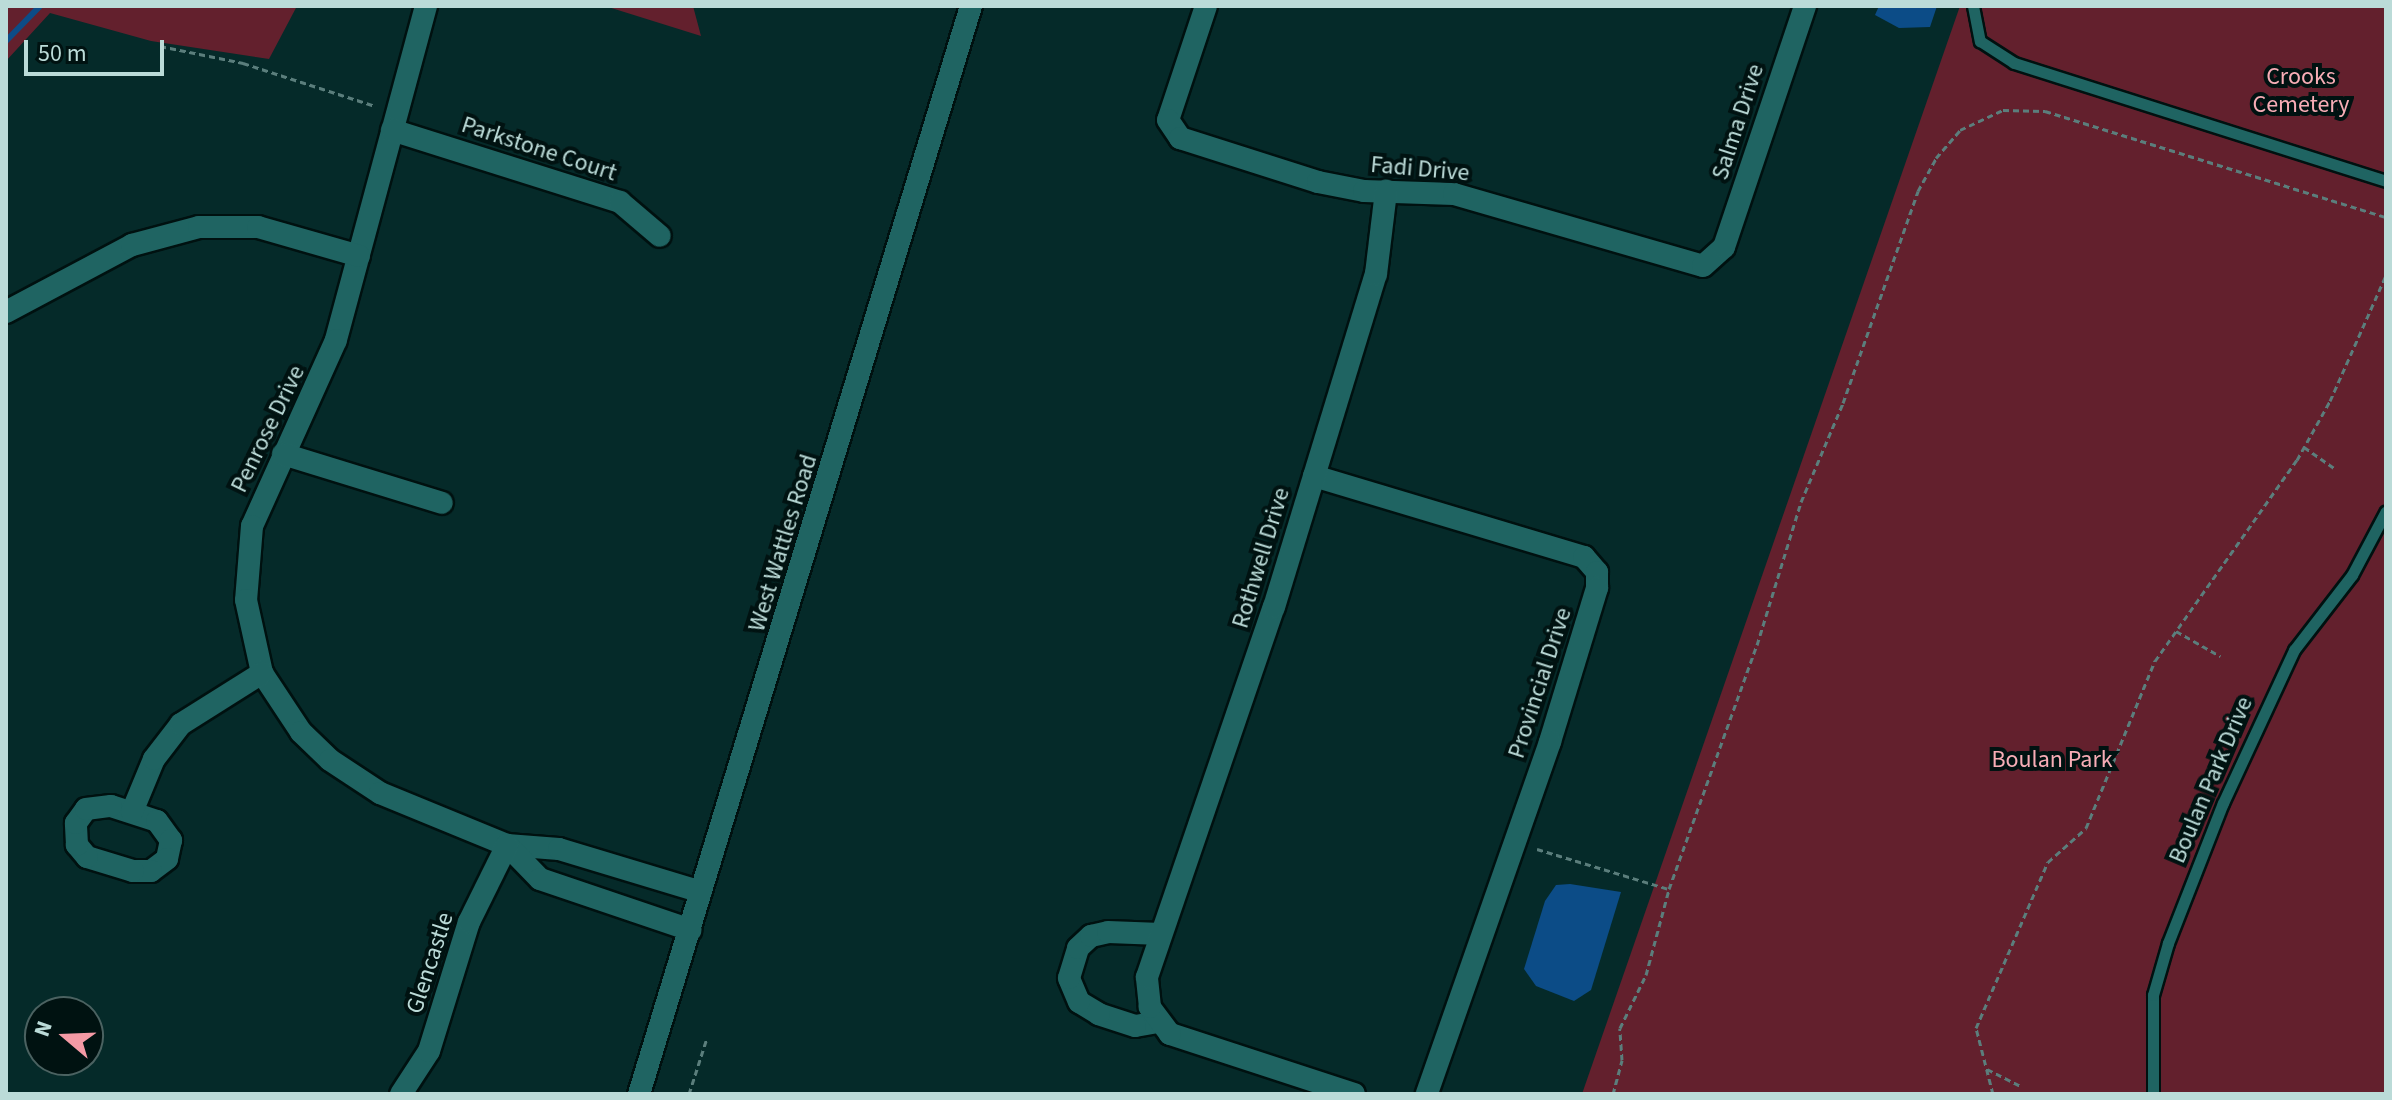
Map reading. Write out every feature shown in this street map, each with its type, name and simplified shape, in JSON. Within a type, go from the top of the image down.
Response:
[{"type":"street","name":"Penrose Drive","points":[[426,6],[326,369],[259,503],[247,562],[246,600],[262,673],[301,732],[360,782],[507,845],[559,849],[701,892]]},
{"type":"street","name":"West Wattles Road","points":[[639,1094],[971,6]]},
{"type":"street","name":"Fadi Drive","points":[[1206,6],[1168,120],[1173,132],[1189,142],[1318,182],[1386,191],[1454,194],[1692,265],[1703,266],[1720,255]]},
{"type":"street","name":"Salma Drive","points":[[1720,255],[1805,6]]},
{"type":"street","name":"Parkstone Court","points":[[392,130],[620,202],[660,236]]},
{"type":"street","name":"Rothwell Drive","points":[[1158,1022],[1147,977],[1314,476],[1376,274],[1386,191]]},
{"type":"street","points":[[6,312],[132,245],[199,227],[258,227],[359,256]]},
{"type":"street","points":[[283,454],[442,503]]},
{"type":"street","name":"Provincial Drive","points":[[1314,476],[1584,557],[1598,579],[1550,742],[1427,1094]]},
{"type":"street","points":[[132,812],[154,759],[181,724],[262,673]]},
{"type":"street","name":"Penrose Drive","points":[[507,845],[540,879],[691,930]]},
{"type":"street","name":"Glencastle","points":[[401,1094],[429,1051],[469,922],[507,845]]},
{"type":"street","points":[[1161,934],[1108,932],[1091,936],[1078,948],[1069,978],[1079,1002],[1099,1014],[1135,1026],[1158,1022],[1186,1042],[1354,1094]]},
{"type":"lane","points":[[1973,6],[1980,41],[2014,63],[2386,181]]},
{"type":"lane","name":"Boulan Park Drive","points":[[2153,1094],[2153,995],[2168,943],[2217,817],[2294,650],[2352,575],[2386,511]]},
{"type":"path","points":[[160,46],[243,63],[375,106]]},
{"type":"path","points":[[1613,1094],[1622,1060],[1620,1028],[1646,975],[1669,889],[1757,645],[1801,502],[1843,403],[1918,191],[1936,158],[1960,130],[2003,110],[2045,111],[2386,217]]},
{"type":"path","points":[[1993,1094],[1976,1028],[2048,862],[2086,828],[2155,661],[2304,447],[2386,275]]},
{"type":"path","points":[[2304,447],[2335,469]]},
{"type":"path","points":[[2176,631],[2220,656]]},
{"type":"path","points":[[1537,849],[1669,889]]},
{"type":"path","points":[[689,1094],[707,1038]]},
{"type":"path","points":[[1987,1069],[2022,1087]]},
{"type":"green space","points":[[6,6],[297,6],[269,59],[151,41],[50,13],[6,61]]},
{"type":"green space","points":[[605,6],[693,6],[701,36]]},
{"type":"green space","name":"Boulan Park","points":[[1960,6],[2386,6],[2386,1094],[1582,1094]]},
{"type":"water","points":[[1879,6],[1937,6],[1930,27],[1899,28],[1875,15]]},
{"type":"water","points":[[1570,884],[1621,892],[1591,990],[1574,1001],[1536,986],[1524,969],[1545,901],[1556,885]]},
{"type":"waterway","points":[[6,41],[40,6]]},
{"type":"park label","name":"Crooks Cemetery","points":[[2301,91]]}]
